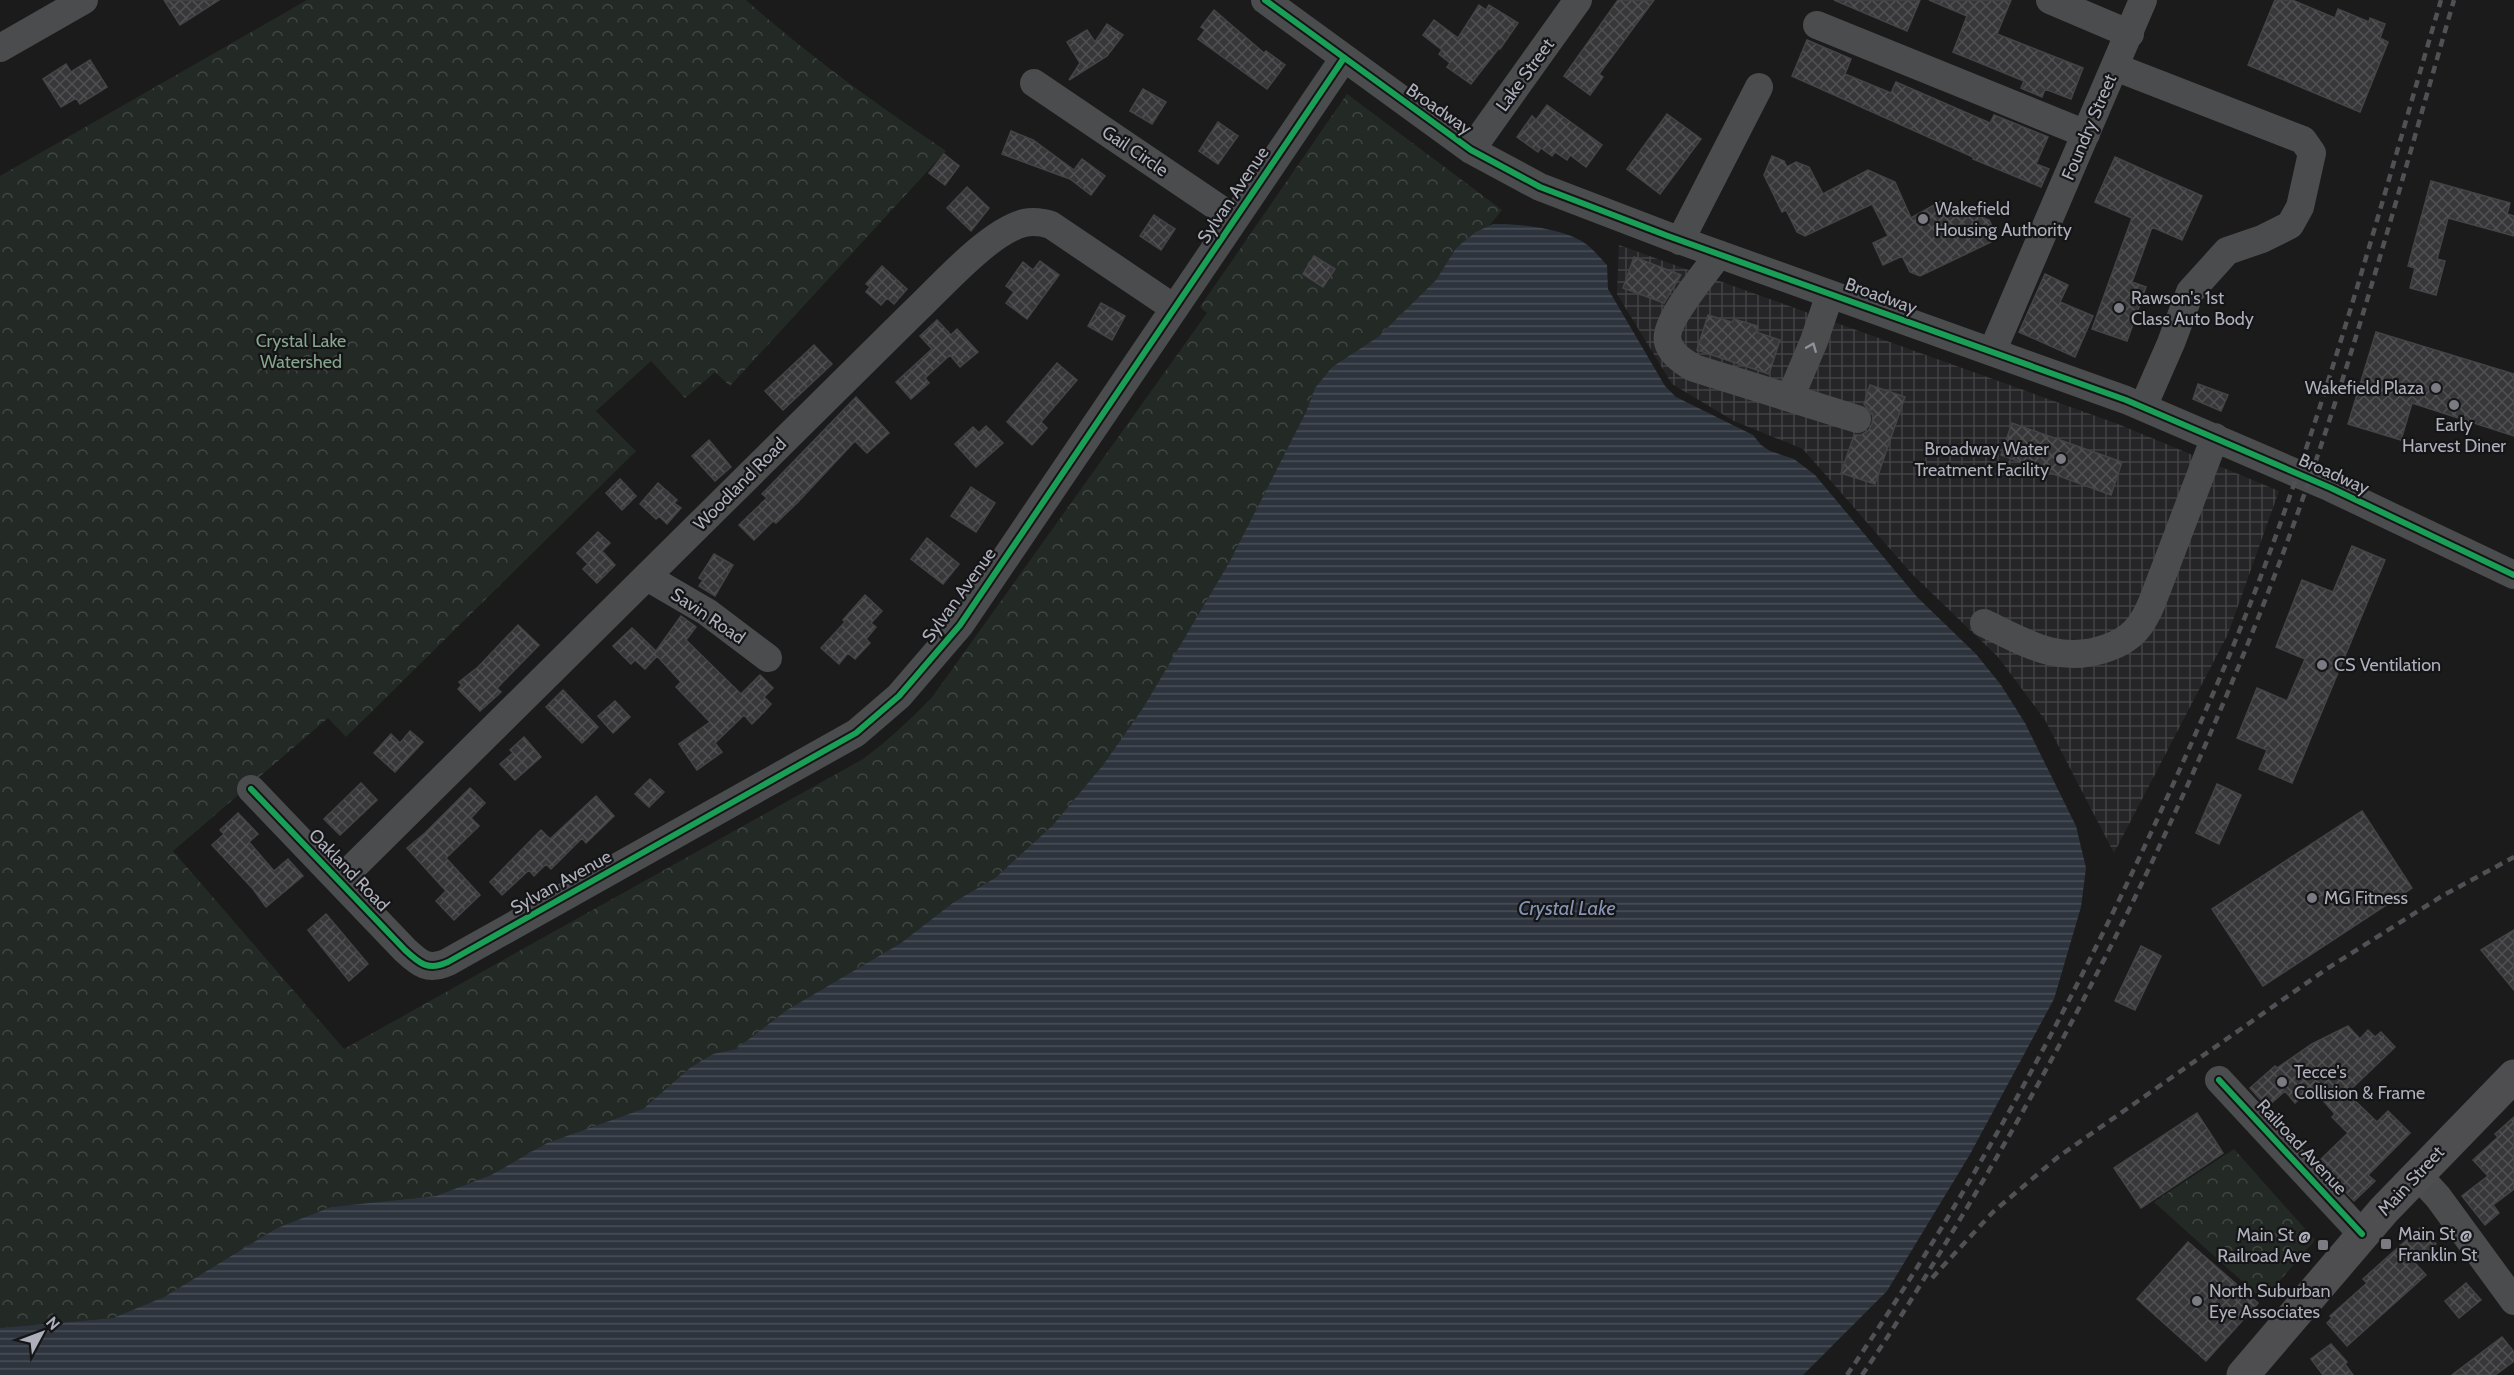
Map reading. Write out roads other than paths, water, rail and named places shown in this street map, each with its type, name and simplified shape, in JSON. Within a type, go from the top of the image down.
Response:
[{"type":"main road","name":"Main Street","points":[[2243,1375],[2362,1234],[2417,1174],[2514,1076]]},
{"type":"street","points":[[0,48],[84,0]]},
{"type":"street","name":"Broadway","points":[[1265,0],[1471,150],[1516,176],[1550,192],[2143,407],[2341,493],[2514,575]]},
{"type":"street","name":"Lake Street","points":[[1471,150],[1578,0]]},
{"type":"street","points":[[2050,0],[2130,34]]},
{"type":"street","name":"Foundry Street","points":[[1992,352],[2143,0]]},
{"type":"street","points":[[1817,25],[2086,134]]},
{"type":"street","name":"Sylvan Avenue","points":[[430,967],[448,962],[794,770],[856,733],[877,717],[918,676],[960,625],[1344,58]]},
{"type":"street","points":[[2115,67],[2303,140],[2312,153],[2300,207],[2290,225],[2262,239],[2227,251],[2190,292],[2172,343],[2143,407]]},
{"type":"street","name":"Gail Circle","points":[[1034,83],[1235,219]]},
{"type":"street","points":[[1680,241],[1759,87]]},
{"type":"street","name":"Woodland Road","points":[[339,881],[984,246],[1012,227],[1034,222],[1051,225],[1174,308]]},
{"type":"street","points":[[1719,254],[1673,320],[1667,333],[1668,342],[1682,361],[1694,368],[1857,419]]},
{"type":"street","points":[[1790,398],[1814,341],[1830,294]]},
{"type":"street","points":[[1984,623],[2038,648],[2069,655],[2098,651],[2120,644],[2136,633],[2153,600],[2215,437]]},
{"type":"street","name":"Savin Road","points":[[647,577],[707,612],[768,658]]},
{"type":"street","name":"Oakland Road","points":[[251,789],[405,950],[422,965],[430,967]]},
{"type":"street","name":"Railroad Avenue","points":[[2219,1080],[2362,1234]]},
{"type":"street","points":[[2417,1174],[2438,1197],[2514,1301]]},
{"type":"water","name":"Crystal Lake","points":[[1493,224],[1542,228],[1567,234],[1586,244],[1607,265],[1608,289],[1665,386],[1676,397],[1753,435],[1770,451],[1794,459],[1815,475],[1917,597],[1976,654],[2001,685],[2025,723],[2076,826],[2086,868],[2081,907],[2054,999],[1969,1156],[1887,1291],[1803,1375],[0,1375],[0,1328],[113,1318],[164,1297],[277,1228],[331,1207],[436,1196],[491,1175],[547,1143],[643,1109],[691,1067],[713,1054],[736,1049],[787,1010],[901,943],[954,902],[995,878],[1053,825],[1103,765],[1143,708],[1230,561],[1306,412],[1315,388],[1332,367],[1378,337],[1436,280],[1456,248],[1476,232]]},
{"type":"railway","points":[[1847,1375],[1936,1237],[2058,1022],[2131,875],[2207,707],[2259,581],[2318,413],[2441,0]]},
{"type":"railway","points":[[1862,1375],[1906,1309],[1974,1196],[2062,1041],[2142,882],[2216,721],[2282,556],[2330,418],[2373,280],[2454,0]]},
{"type":"railway","points":[[1932,1278],[1993,1212],[2058,1157],[2328,968],[2442,896],[2514,857]]},
{"type":"place","name":"Wakefield Housing Authority","points":[[1923,219]]},
{"type":"place","name":"Rawson's 1st Class Auto Body","points":[[2119,308]]},
{"type":"place","name":"Wakefield Plaza","points":[[2436,388]]},
{"type":"place","name":"Early Harvest Diner","points":[[2454,405]]},
{"type":"place","name":"Broadway Water Treatment Facility","points":[[2061,459]]},
{"type":"place","name":"CS Ventilation","points":[[2322,665]]},
{"type":"place","name":"MG Fitness","points":[[2312,898]]},
{"type":"place","name":"Tecce's Collision & Frame","points":[[2282,1082]]},
{"type":"place","name":"Main St @ Franklin St","points":[[2386,1244]]},
{"type":"place","name":"Main St @ Railroad Ave","points":[[2323,1245]]},
{"type":"place","name":"North Suburban Eye Associates","points":[[2197,1301]]},
{"type":"park label","name":"Crystal Lake Watershed","points":[[301,351]]}]
